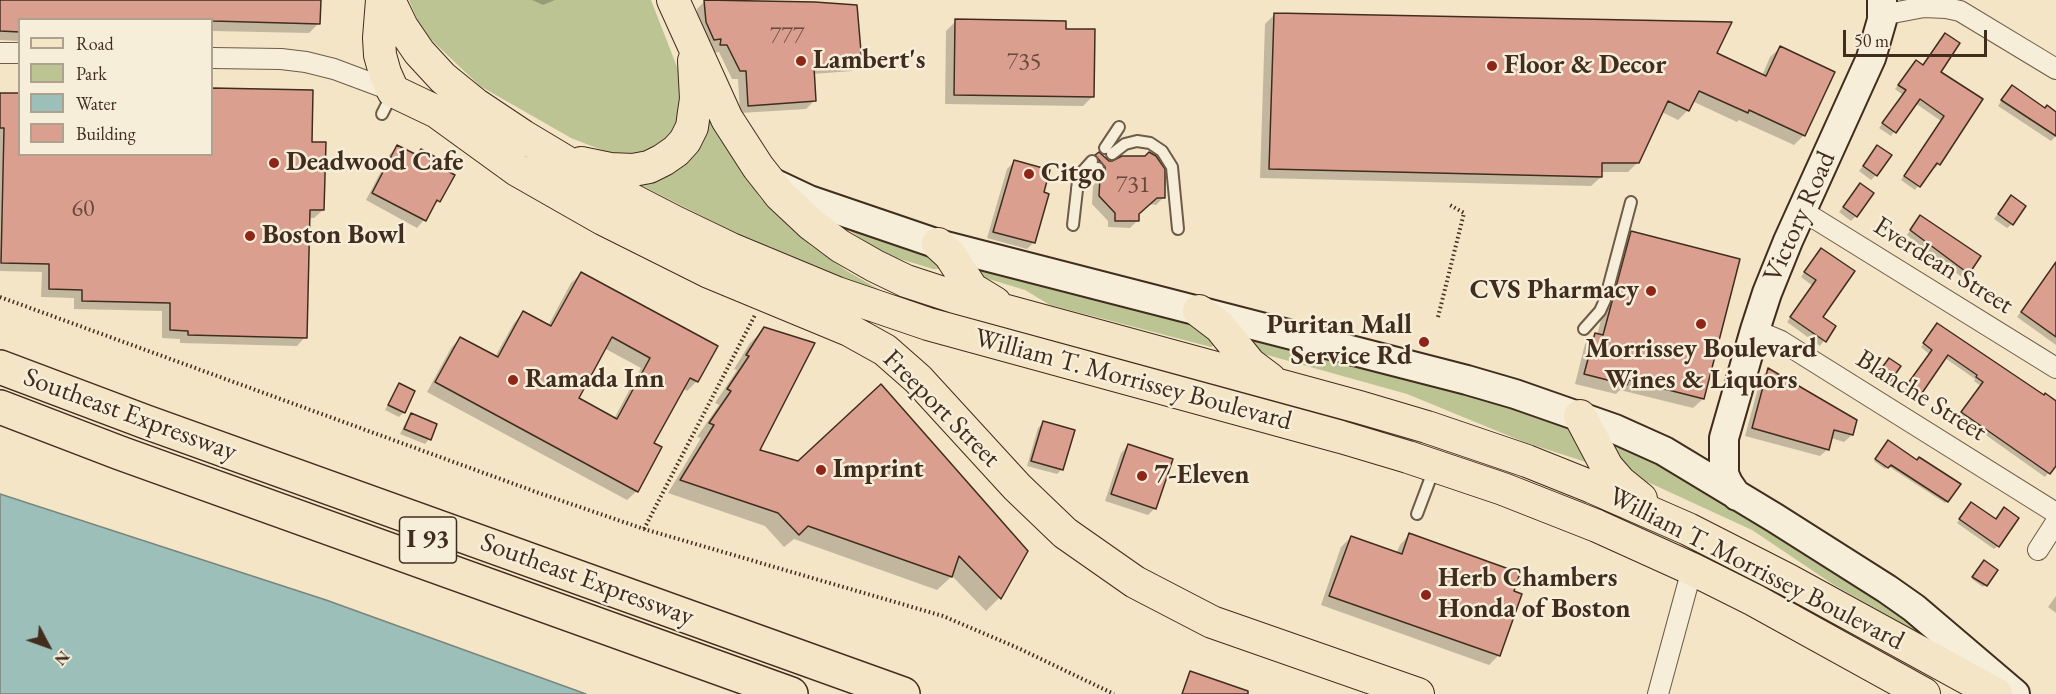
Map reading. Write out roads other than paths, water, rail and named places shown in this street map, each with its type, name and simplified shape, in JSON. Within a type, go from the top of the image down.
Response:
[{"type":"highway","name":"Southeast Expressway","points":[[0,367],[157,426],[903,694]]},
{"type":"highway","name":"I 93","points":[[0,386],[857,694]]},
{"type":"highway","name":"I 93","points":[[0,407],[120,453],[791,694]]},
{"type":"highway","name":"Southeast Expressway","points":[[0,425],[114,469],[739,694]]},
{"type":"main road","points":[[382,0],[379,38],[385,73],[382,96]]},
{"type":"main road","name":"William T. Morrissey Boulevard","points":[[389,0],[412,42],[433,68],[452,86],[490,115],[551,154],[644,207],[752,280],[837,293],[928,324],[1341,437],[1435,465],[1503,489],[1577,517],[1692,569],[1754,600],[1924,694]]},
{"type":"main road","name":"William T. Morrissey Boulevard","points":[[673,0],[727,119],[765,177],[780,195],[812,225],[840,246],[868,262],[922,287],[1394,417],[1493,449],[1592,487],[1688,529],[1764,567],[1996,694]]},
{"type":"main road","name":"Victory Road","points":[[1737,496],[1724,474],[1724,438],[1755,330],[1772,280],[1801,210],[1871,58],[1879,34],[1882,7]]},
{"type":"main road","points":[[551,154],[589,165],[633,170],[649,167],[676,151],[685,141],[692,127],[696,99],[693,44]]},
{"type":"main road","name":"Freeport Street","points":[[382,96],[429,107],[500,158],[556,193],[649,243],[752,280],[885,350],[926,387],[1017,487],[1065,533],[1135,582],[1212,622],[1418,694]]},
{"type":"main road","points":[[451,121],[456,115],[468,109],[477,109],[490,115]]},
{"type":"main road","points":[[765,177],[795,195],[938,244],[1467,380],[1580,416],[1664,451],[1776,518],[1914,608],[2015,694]]},
{"type":"main road","points":[[938,244],[950,255],[972,289],[986,299],[1023,316]]},
{"type":"main road","points":[[1199,311],[1220,327],[1250,364],[1273,380],[1292,389]]},
{"type":"main road","points":[[902,363],[928,324]]},
{"type":"main road","points":[[1580,416],[1602,458],[1620,482],[1688,529]]},
{"type":"main road","points":[[1664,451],[1700,452],[1715,446],[1724,438]]},
{"type":"street","points":[[1882,7],[1947,8],[1960,11],[2056,69]]},
{"type":"street","points":[[0,52],[18,53]]},
{"type":"street","points":[[213,58],[281,59],[306,62],[334,69],[382,96]]},
{"type":"street","name":"Everdean Street","points":[[1801,210],[2056,368]]},
{"type":"street","name":"Blanche Street","points":[[1755,330],[1780,341],[2056,513]]},
{"type":"street","points":[[2038,550],[2056,522]]},
{"type":"street","points":[[1658,694],[1692,569]]},
{"type":"lane","points":[[1119,127],[1109,151],[1137,141],[1150,143],[1162,151],[1172,167],[1178,229]]},
{"type":"lane","points":[[1073,225],[1077,188],[1083,171],[1095,164]]},
{"type":"lane","points":[[1584,329],[1600,310],[1605,300],[1632,202]]},
{"type":"lane","points":[[1417,514],[1435,465]]},
{"type":"water","points":[[0,494],[326,600],[586,694],[0,694]]},
{"type":"place","name":"Lambert's","points":[[801,61]]},
{"type":"place","name":"Floor & Decor","points":[[1492,66]]},
{"type":"place","name":"Deadwood Cafe","points":[[274,163]]},
{"type":"place","name":"Citgo","points":[[1029,174]]},
{"type":"place","name":"Boston Bowl","points":[[250,236]]},
{"type":"place","name":"CVS Pharmacy","points":[[1651,291]]},
{"type":"place","name":"Morrissey Boulevard Wines & Liquors","points":[[1701,324]]},
{"type":"place","name":"Puritan Mall Service Rd","points":[[1424,342]]},
{"type":"place","name":"Ramada Inn","points":[[513,380]]},
{"type":"place","name":"Imprint","points":[[821,470]]},
{"type":"place","name":"7-Eleven","points":[[1142,476]]},
{"type":"place","name":"Herb Chambers Honda of Boston","points":[[1426,595]]}]
